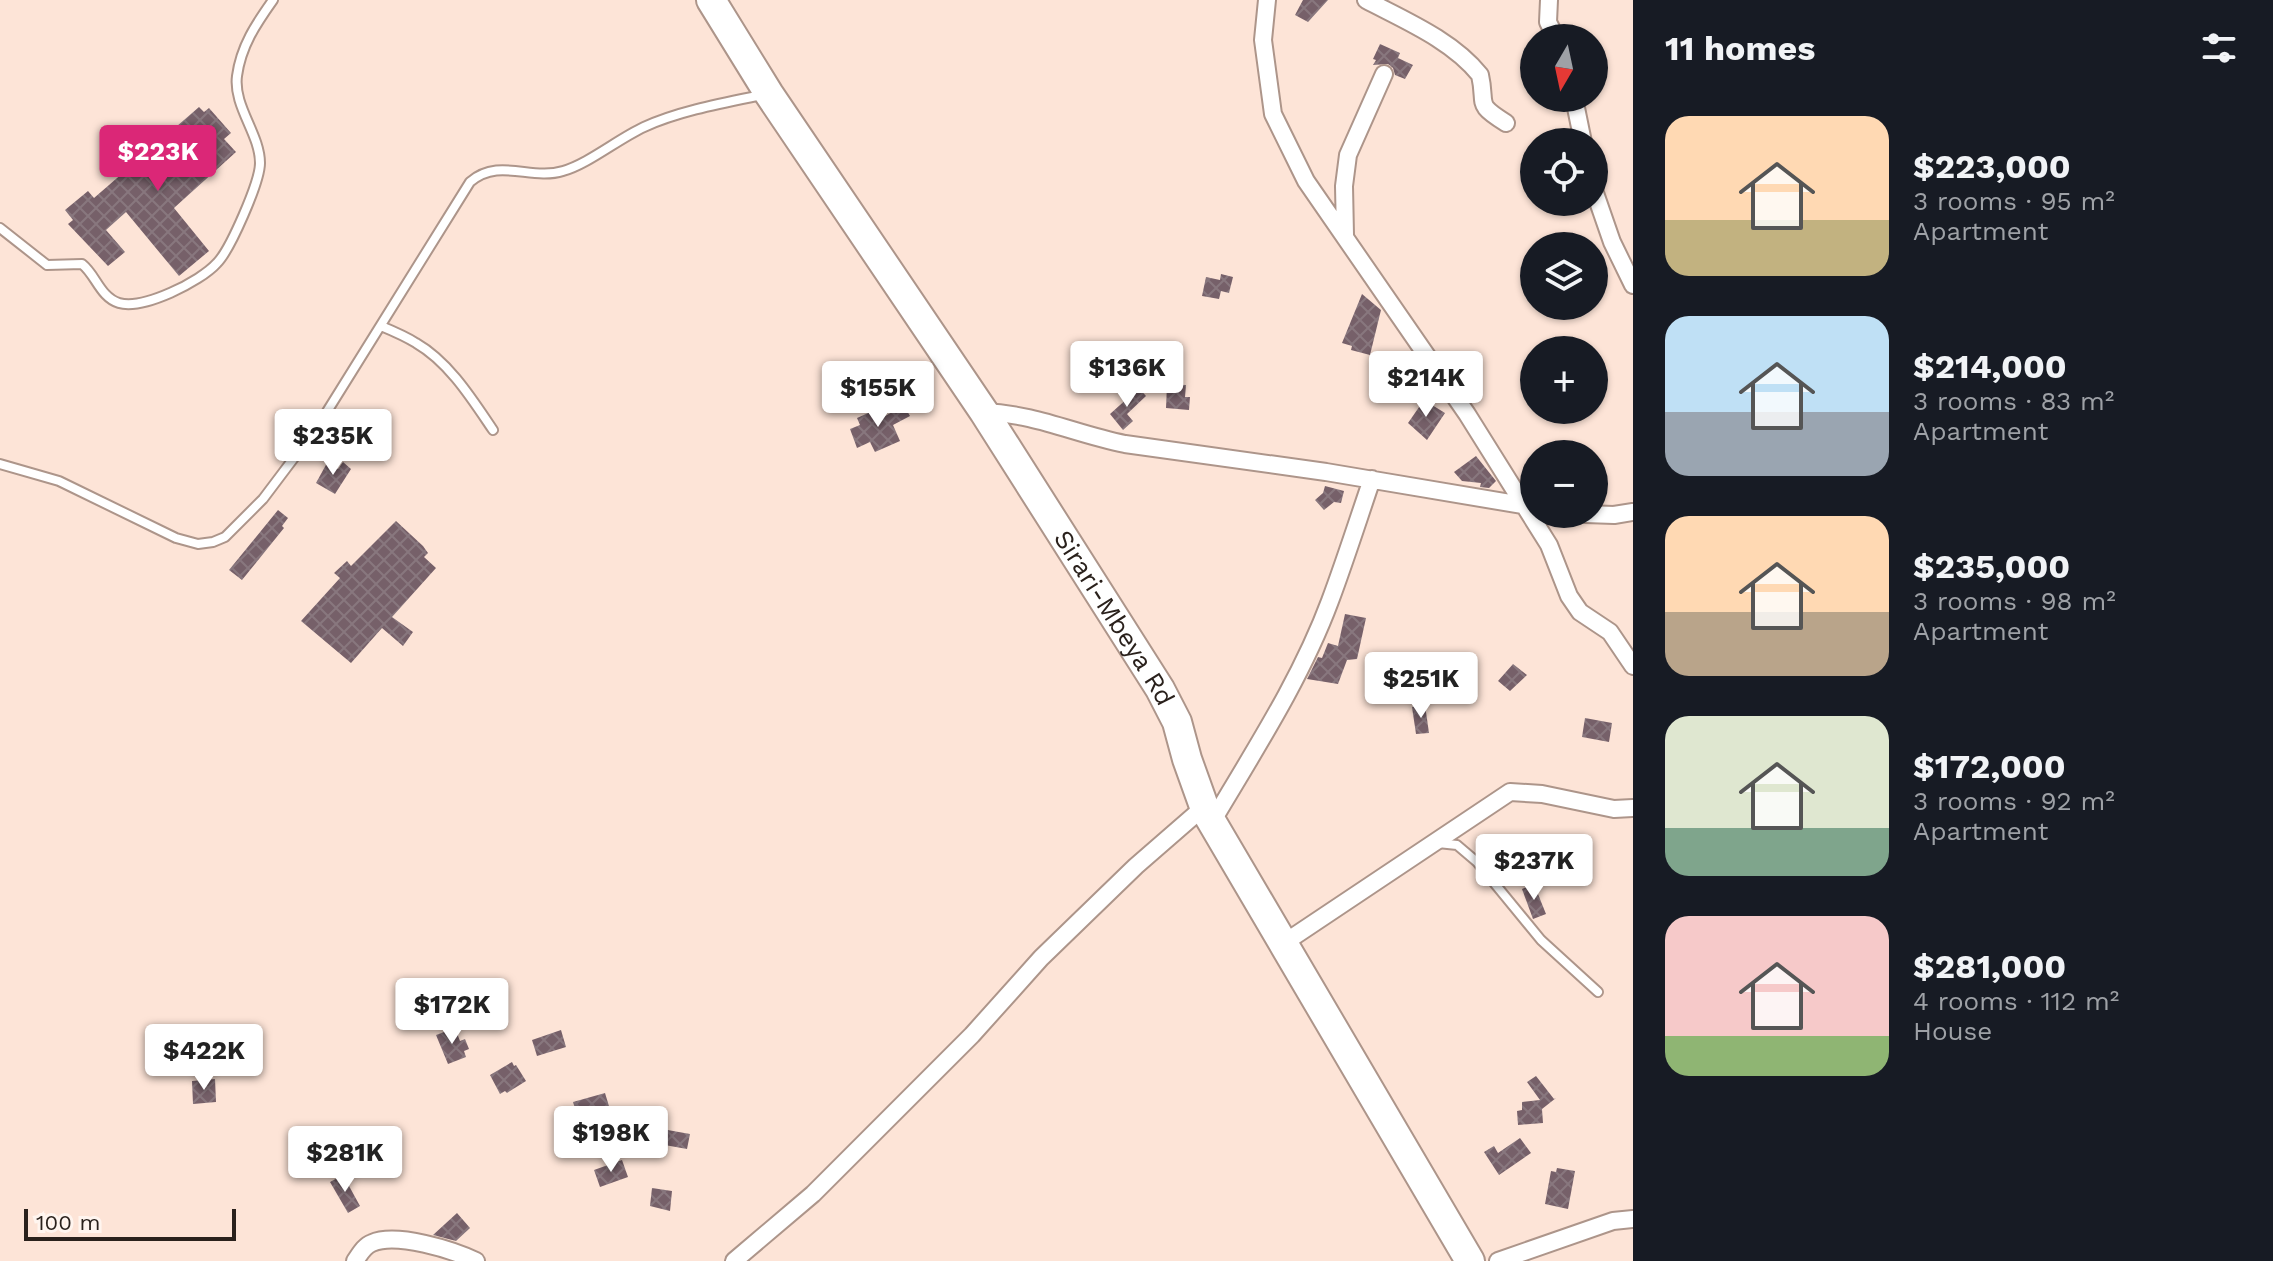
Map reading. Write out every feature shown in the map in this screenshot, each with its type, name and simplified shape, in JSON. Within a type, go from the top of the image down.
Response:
[{"type":"highway","name":"Sirari-Mbeya Rd","points":[[711,0],[769,94],[984,412],[1160,689],[1177,722],[1208,814],[1470,1261]]},
{"type":"street","points":[[1267,0],[1263,40],[1273,114],[1306,181],[1520,493]]},
{"type":"street","points":[[1366,0],[1463,57],[1480,75],[1484,108],[1506,123]]},
{"type":"street","points":[[1549,0],[1549,24]]},
{"type":"street","points":[[1345,236],[1344,186],[1348,155],[1384,74]]},
{"type":"street","points":[[1603,216],[1633,285]]},
{"type":"street","points":[[984,412],[1027,416],[1125,444],[1372,479],[1520,504]]},
{"type":"street","points":[[734,1261],[813,1194],[972,1035],[1041,958],[1136,866],[1208,814],[1270,725],[1323,616],[1372,479]]},
{"type":"street","points":[[1608,515],[1633,512]]},
{"type":"street","points":[[1540,528],[1569,596],[1580,612],[1610,632],[1633,666]]},
{"type":"street","points":[[1284,943],[1438,843],[1510,792],[1542,794],[1614,809],[1633,808]]},
{"type":"street","points":[[1498,1261],[1613,1221],[1633,1219]]},
{"type":"street","points":[[355,1261],[366,1246],[386,1239],[439,1248],[476,1261]]},
{"type":"lane","points":[[0,228],[47,265],[82,264],[108,298],[124,304],[137,305],[164,296],[218,263],[247,206],[258,175],[259,157],[237,77],[243,47],[273,0]]},
{"type":"lane","points":[[0,464],[59,481],[176,538],[198,544],[225,537],[263,499],[318,426],[470,182],[479,174],[488,170],[508,169],[535,173],[561,172],[647,125],[769,94]]},
{"type":"lane","points":[[381,326],[417,343],[433,355],[469,395],[493,430]]},
{"type":"lane","points":[[1438,843],[1457,845],[1470,855],[1541,940],[1598,992]]},
{"type":"building","points":[[1303,0],[1328,0],[1308,22],[1295,15]]},
{"type":"building","points":[[1380,44],[1400,53],[1398,58],[1413,65],[1405,79],[1395,75],[1388,64],[1373,65]]},
{"type":"building","points":[[199,107],[204,112],[209,108],[231,133],[224,139],[236,152],[174,208],[209,251],[179,276],[126,212],[106,230],[125,252],[108,266],[68,224],[73,220],[65,210],[88,191],[94,198]]},
{"type":"building","points":[[1221,274],[1233,277],[1229,293],[1221,291],[1219,299],[1202,296],[1206,277],[1220,280]]},
{"type":"building","points":[[1362,294],[1381,310],[1370,355],[1351,350],[1352,346],[1342,343]]},
{"type":"building","points":[[1167,384],[1186,385],[1185,397],[1190,397],[1189,410],[1166,408]]},
{"type":"building","points":[[1139,388],[1146,396],[1127,414],[1133,421],[1123,430],[1110,414]]},
{"type":"building","points":[[1424,400],[1445,413],[1427,440],[1408,423]]},
{"type":"building","points":[[904,405],[910,416],[893,425],[900,441],[875,452],[870,442],[857,448],[850,429],[860,425],[857,418],[877,409],[882,418]]},
{"type":"building","points":[[1476,456],[1496,481],[1489,488],[1480,487],[1481,483],[1462,481],[1454,472]]},
{"type":"building","points":[[343,462],[351,469],[335,494],[316,483],[327,463],[338,469]]},
{"type":"building","points":[[1325,486],[1344,491],[1341,503],[1334,502],[1324,510],[1315,500],[1323,493]]},
{"type":"building","points":[[278,510],[288,518],[282,526],[284,528],[242,580],[229,570]]},
{"type":"building","points":[[396,521],[423,546],[428,553],[424,557],[436,568],[392,617],[413,632],[403,646],[382,628],[351,663],[301,621],[340,578],[334,573],[347,561],[351,566]]},
{"type":"building","points":[[1345,614],[1366,618],[1357,659],[1347,660],[1338,684],[1307,679],[1328,643],[1338,646]]},
{"type":"building","points":[[1513,664],[1527,675],[1510,691],[1498,681]]},
{"type":"building","points":[[1425,705],[1429,733],[1416,734],[1412,707]]},
{"type":"building","points":[[1585,718],[1612,723],[1609,742],[1582,737]]},
{"type":"building","points":[[1534,884],[1546,914],[1533,919],[1522,889]]},
{"type":"building","points":[[455,1028],[460,1041],[465,1039],[469,1049],[464,1051],[466,1057],[448,1064],[436,1035]]},
{"type":"building","points":[[561,1030],[566,1047],[537,1056],[532,1040]]},
{"type":"building","points":[[512,1062],[526,1081],[500,1094],[490,1075]]},
{"type":"building","points":[[1536,1076],[1556,1098],[1542,1109],[1543,1123],[1518,1125],[1517,1111],[1522,1110],[1522,1102],[1540,1100],[1527,1082]]},
{"type":"building","points":[[215,1079],[216,1102],[193,1104],[192,1081]]},
{"type":"building","points":[[605,1093],[615,1126],[604,1129],[605,1134],[585,1140],[573,1102]]},
{"type":"building","points":[[662,1129],[690,1134],[687,1149],[659,1144]]},
{"type":"building","points":[[1520,1138],[1531,1153],[1499,1175],[1484,1152],[1494,1146],[1498,1153]]},
{"type":"building","points":[[622,1160],[628,1177],[600,1187],[594,1170]]},
{"type":"building","points":[[1557,1168],[1575,1171],[1568,1209],[1545,1204],[1551,1171],[1556,1172]]},
{"type":"building","points":[[343,1175],[360,1206],[348,1213],[330,1182]]},
{"type":"building","points":[[652,1188],[672,1191],[670,1211],[650,1206]]},
{"type":"building","points":[[457,1213],[470,1228],[456,1241],[433,1235]]}]
